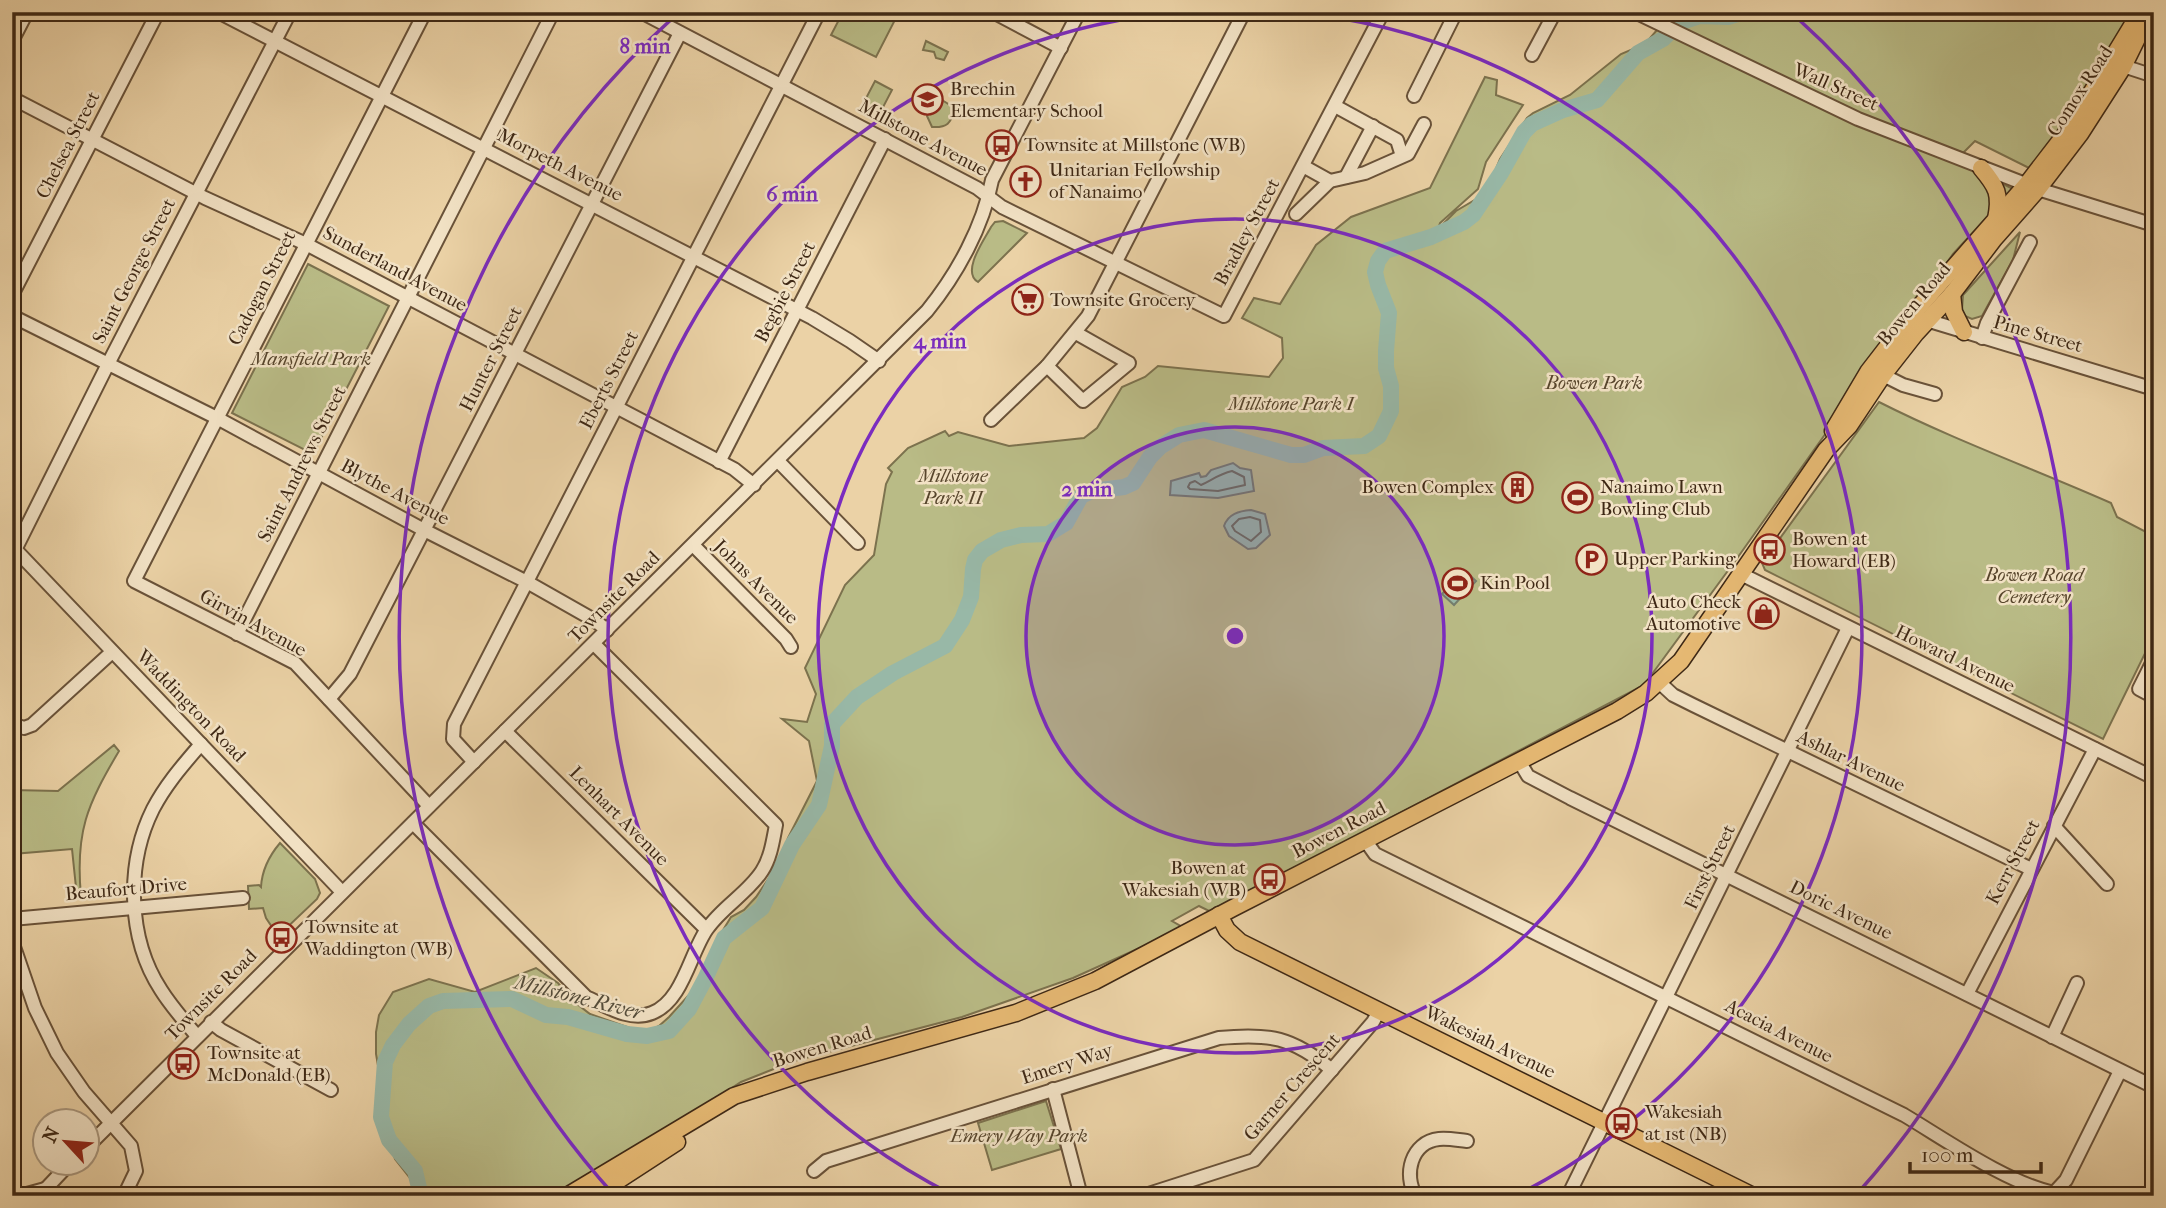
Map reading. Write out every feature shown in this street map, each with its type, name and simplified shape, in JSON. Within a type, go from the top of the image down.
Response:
[{"type":"main road","name":"Comox Road","points":[[2033,186],[2094,114],[2140,12]]},
{"type":"main road","name":"Comox Road","points":[[2117,64],[2150,12]]},
{"type":"main road","points":[[1981,168],[1994,183],[1999,196],[1996,219]]},
{"type":"main road","name":"Bowen Road","points":[[567,1196],[734,1096],[807,1072],[1016,1013],[1096,981],[1617,711],[1659,682],[1681,661],[1826,450],[1849,426],[1920,318],[1996,219],[2033,186]]},
{"type":"main road","name":"Bowen Road","points":[[1826,450],[1833,431],[1868,372],[1920,318],[1952,294],[2033,186]]},
{"type":"main road","points":[[1952,294],[1954,312],[1964,332]]},
{"type":"main road","name":"Wakesiah Avenue","points":[[1219,915],[1227,930],[1240,942],[1753,1196]]},
{"type":"main road","name":"Bowen Road","points":[[594,1196],[759,1089]]},
{"type":"street","points":[[12,41],[27,12]]},
{"type":"street","name":"Chelsea Street","points":[[12,295],[158,12]]},
{"type":"street","name":"Morpeth Avenue","points":[[218,12],[797,311],[879,361]]},
{"type":"street","name":"Saint George Street","points":[[13,550],[290,12]]},
{"type":"street","name":"Cadogan Street","points":[[134,581],[425,12]]},
{"type":"street","name":"Saint Andrews Street","points":[[237,634],[553,12]]},
{"type":"street","name":"Millstone Avenue","points":[[641,12],[885,139],[989,197],[1002,207],[1224,317]]},
{"type":"street","name":"Eberts Street","points":[[474,762],[455,743],[453,727],[819,12]]},
{"type":"street","points":[[993,12],[1061,48]]},
{"type":"street","name":"Townsite Road","points":[[102,1131],[927,311],[946,285],[986,210],[992,180],[1079,12]]},
{"type":"street","points":[[991,420],[1047,366],[1076,333],[1100,296],[1244,12]]},
{"type":"street","name":"Bradley Street","points":[[1224,317],[1383,12]]},
{"type":"street","points":[[1414,96],[1457,12]]},
{"type":"street","points":[[1532,55],[1555,12]]},
{"type":"street","name":"Wall Street","points":[[1635,12],[1858,119],[1981,168],[2154,225]]},
{"type":"street","name":"Hunter Street","points":[[329,699],[350,674],[680,33]]},
{"type":"street","points":[[2117,64],[2154,76]]},
{"type":"street","name":"Sunderland Avenue","points":[[12,98],[196,193],[306,244],[408,297],[740,473],[754,485]]},
{"type":"street","points":[[1335,106],[1397,140],[1402,156]]},
{"type":"street","points":[[1330,181],[1365,173],[1402,156],[1410,150],[1424,124]]},
{"type":"street","points":[[1346,177],[1373,126]]},
{"type":"street","name":"Begbie Street","points":[[719,462],[885,139]]},
{"type":"street","name":"Bradley Street","points":[[1296,214],[1330,181],[1303,166]]},
{"type":"street","points":[[1982,338],[1987,323],[2030,242]]},
{"type":"street","name":"Blythe Avenue","points":[[12,316],[217,418],[424,530],[527,582],[607,630]]},
{"type":"street","name":"Pine Street","points":[[1920,318],[2154,389]]},
{"type":"street","points":[[1047,366],[1083,401],[1129,363],[1076,333]]},
{"type":"street","points":[[1883,375],[1903,385],[1935,394]]},
{"type":"street","points":[[778,461],[858,543]]},
{"type":"street","name":"Johns Avenue","points":[[692,545],[791,647]]},
{"type":"street","name":"Waddington Road","points":[[13,550],[342,892]]},
{"type":"street","name":"Howard Avenue","points":[[1741,573],[2154,778]]},
{"type":"street","name":"Girvin Avenue","points":[[134,581],[295,663],[429,806]]},
{"type":"street","name":"First Street","points":[[1569,1196],[1849,628]]},
{"type":"street","points":[[413,823],[586,997],[613,1010],[639,1017],[655,1012],[678,989],[706,929],[764,869],[776,825],[594,643]]},
{"type":"street","points":[[12,724],[24,728],[32,725],[111,652]]},
{"type":"street","points":[[2154,659],[2139,690],[2154,697]]},
{"type":"street","name":"Ashlar Avenue","points":[[1659,682],[1673,695],[1788,753],[2031,869]]},
{"type":"street","name":"Lenhart Avenue","points":[[505,731],[706,929]]},
{"type":"street","points":[[197,1036],[160,989],[152,973],[144,954],[135,908],[139,852],[153,810],[174,776],[201,744]]},
{"type":"street","name":"Kerr Street","points":[[1967,994],[2095,749]]},
{"type":"street","name":"Doric Avenue","points":[[1519,761],[1531,778],[2154,1087]]},
{"type":"street","points":[[2054,826],[2107,884]]},
{"type":"street","name":"Acacia Avenue","points":[[1365,840],[1375,854],[1904,1115],[1979,1160],[2038,1190],[2054,1193],[2066,1180],[2120,1070]]},
{"type":"street","name":"Beaufort Drive","points":[[12,919],[243,898]]},
{"type":"street","points":[[12,941],[35,1008],[57,1053],[83,1092],[129,1142],[136,1171],[124,1196]]},
{"type":"street","points":[[2052,1037],[2077,984]]},
{"type":"street","name":"Garner Crescent","points":[[1142,1196],[1254,1160],[1379,1012]]},
{"type":"street","points":[[211,1022],[224,1032],[331,1090]]},
{"type":"street","name":"Emery Way","points":[[814,1171],[826,1161],[1201,1042],[1259,1036],[1291,1042],[1306,1049],[1332,1070]]},
{"type":"street","points":[[1053,1089],[1081,1196]]},
{"type":"street","points":[[1416,1196],[1410,1187],[1409,1173],[1411,1162],[1418,1150],[1437,1139],[1467,1141]]},
{"type":"street","points":[[12,1194],[42,1193],[58,1176]]},
{"type":"green space","points":[[843,12],[899,12],[876,57],[831,35]]},
{"type":"green space","name":"Bowen Park","points":[[1666,12],[2137,12],[2084,111],[2031,169],[1975,141],[1956,160],[2013,189],[1953,254],[1644,685],[1211,912],[1199,906],[1172,921],[1184,928],[1073,978],[962,1017],[794,1061],[741,1082],[569,1196],[418,1196],[413,1182],[395,1159],[382,1117],[376,1032],[379,1015],[393,992],[429,979],[475,992],[536,968],[558,983],[572,1000],[590,1014],[630,1028],[649,1031],[669,1017],[698,985],[708,966],[714,945],[731,917],[744,910],[756,897],[780,862],[788,838],[817,781],[809,741],[782,719],[807,722],[816,694],[805,668],[845,585],[874,555],[886,484],[892,472],[888,468],[908,448],[945,431],[949,436],[958,432],[1009,446],[1084,438],[1097,428],[1122,387],[1145,377],[1158,366],[1269,377],[1283,358],[1282,338],[1242,318],[1254,298],[1280,304],[1316,245],[1351,217],[1430,188],[1485,77],[1497,80],[1496,95],[1523,105],[1486,162],[1478,189],[1440,223],[1438,229],[1456,211],[1478,198],[1489,186],[1500,159],[1527,118],[1570,95],[1621,54],[1645,44],[1663,23],[1674,17]]},
{"type":"green space","points":[[926,41],[948,52],[944,60],[936,58],[934,52],[923,50]]},
{"type":"green space","points":[[875,81],[892,90],[880,113],[863,104]]},
{"type":"green space","points":[[942,100],[956,109],[948,124],[932,127],[927,116],[933,105],[937,107]]},
{"type":"green space","points":[[1003,221],[1027,233],[978,282],[972,271],[976,256],[991,227],[995,222]]},
{"type":"green space","points":[[2020,232],[2013,260],[1982,316],[1972,319],[1965,316],[1962,310],[1963,295]]},
{"type":"green space","name":"Mansfield Park","points":[[308,264],[389,306],[313,454],[232,413]]},
{"type":"green space","name":"Bowen Road Cemetery","points":[[1879,402],[1965,442],[2111,503],[2117,517],[2154,536],[2154,635],[2103,739],[1765,570],[1762,563]]},
{"type":"green space","points":[[114,745],[119,751],[91,804],[82,836],[81,896],[77,897],[72,849],[13,854],[17,902],[13,902],[12,790],[58,791]]},
{"type":"green space","points":[[280,843],[315,879],[320,893],[278,936],[263,908],[249,909],[248,886],[261,887],[267,863]]},
{"type":"green space","name":"Emery Way Park","points":[[1046,1101],[1061,1149],[992,1170],[978,1123]]},
{"type":"water","points":[[1233,463],[1240,468],[1251,470],[1254,491],[1218,498],[1170,495],[1171,481],[1199,473],[1201,477],[1206,476],[1211,470]]},
{"type":"water","points":[[1251,510],[1265,514],[1270,535],[1256,548],[1248,549],[1229,536],[1224,526],[1234,514]]},
{"type":"water","points":[[1464,570],[1476,581],[1454,605],[1442,594]]},
{"type":"waterway","name":"Millstone River","points":[[421,1196],[415,1171],[389,1140],[381,1117],[385,1062],[393,1045],[409,1024],[429,1006],[443,1001],[512,999],[546,1015],[568,1017],[627,1034],[647,1036],[669,1031],[689,1009],[724,938],[762,908],[792,845],[819,805],[832,746],[832,724],[857,697],[893,673],[945,646],[962,620],[971,597],[975,560],[982,551],[1001,540],[1021,535],[1048,534],[1066,523],[1081,496],[1092,491],[1124,487],[1133,483],[1150,457],[1179,435],[1204,430],[1291,455],[1304,455],[1323,448],[1364,446],[1379,436],[1391,411],[1391,386],[1386,368],[1389,313],[1375,272],[1385,251],[1431,237],[1464,222],[1473,215],[1524,132],[1532,124],[1563,110],[1597,100],[1638,53],[1663,39],[1679,23],[1700,16],[1728,17],[1744,12]]},
{"type":"place","name":"Brechin Elementary School","points":[[927,100]]},
{"type":"place","name":"Townsite at Millstone (WB)","points":[[1001,145]]},
{"type":"place","name":"Unitarian Fellowship of Nanaimo","points":[[1026,181]]},
{"type":"place","name":"Townsite Grocery","points":[[1027,300]]},
{"type":"place","name":"Bowen Complex","points":[[1517,487]]},
{"type":"place","name":"Nanaimo Lawn Bowling Club","points":[[1577,498]]},
{"type":"place","name":"Bowen at Howard (EB)","points":[[1769,550]]},
{"type":"place","name":"Upper Parking","points":[[1591,559]]},
{"type":"place","name":"Kin Pool","points":[[1457,583]]},
{"type":"place","name":"Auto Check Automotive","points":[[1764,613]]},
{"type":"place","name":"Bowen at Wakesiah (WB)","points":[[1269,879]]},
{"type":"place","name":"Townsite at Waddington (WB)","points":[[282,938]]},
{"type":"place","name":"Townsite at McDonald (EB)","points":[[184,1064]]},
{"type":"place","name":"Wakesiah at 1st (NB)","points":[[1622,1123]]},
{"type":"park label","name":"Millstone Park I","points":[[1291,404]]},
{"type":"park label","name":"Millstone Park II","points":[[953,487]]}]
